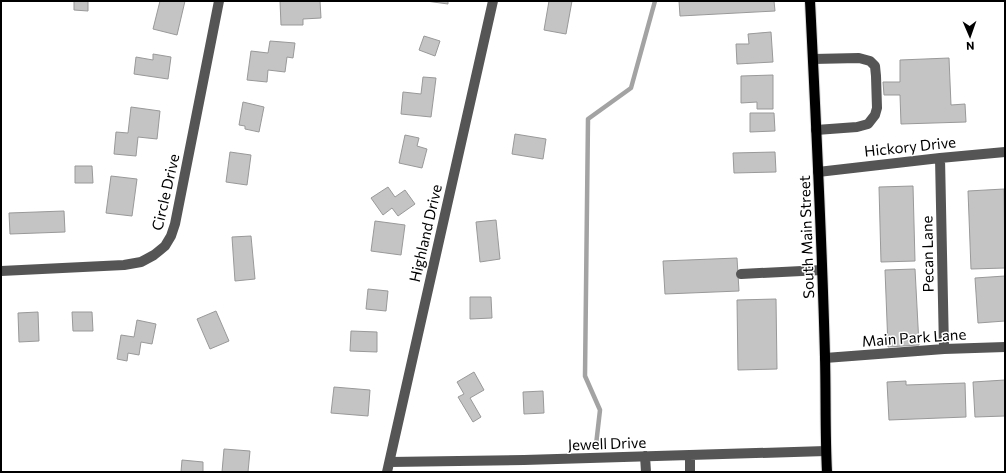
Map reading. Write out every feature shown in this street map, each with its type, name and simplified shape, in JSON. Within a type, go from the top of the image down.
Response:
[{"type":"main road","name":"South Main Street","points":[[810,1],[822,270],[827,472]]},
{"type":"street","name":"Circle Drive","points":[[1,271],[124,265],[141,262],[154,255],[165,246],[176,224],[219,1]]},
{"type":"street","name":"Highland Drive","points":[[389,467],[493,1]]},
{"type":"street","points":[[813,59],[864,59],[870,61],[875,66],[876,76],[877,108],[875,116],[868,124],[857,127],[816,130]]},
{"type":"street","name":"Hickory Drive","points":[[818,172],[1005,152]]},
{"type":"street","name":"Pecan Lane","points":[[940,158],[944,349]]},
{"type":"street","points":[[741,274],[822,270]]},
{"type":"street","name":"Main Park Lane","points":[[825,358],[944,349],[1005,347]]},
{"type":"street","name":"Jewell Drive","points":[[389,467],[524,460],[826,451]]},
{"type":"street","points":[[690,455],[690,472]]},
{"type":"street","points":[[645,456],[646,472]]},
{"type":"building","points":[[74,1],[88,1],[88,11],[74,10]]},
{"type":"building","points":[[160,1],[185,1],[177,35],[153,29]]},
{"type":"building","points":[[280,1],[320,1],[321,18],[303,19],[303,25],[281,25]]},
{"type":"building","points":[[426,1],[448,1],[448,4]]},
{"type":"building","points":[[549,1],[572,1],[566,34],[544,30]]},
{"type":"building","points":[[679,1],[774,1],[775,11],[680,16]]},
{"type":"building","points":[[771,32],[773,62],[737,64],[736,44],[749,44],[748,34]]},
{"type":"building","points":[[424,36],[440,41],[435,56],[419,50]]},
{"type":"building","points":[[270,41],[295,43],[293,58],[287,57],[285,72],[268,70],[267,82],[247,80],[251,51],[268,53]]},
{"type":"building","points":[[153,54],[171,57],[168,79],[134,74],[136,57],[153,60]]},
{"type":"building","points":[[949,58],[951,105],[965,104],[966,122],[901,124],[900,95],[884,95],[883,82],[900,82],[900,60]]},
{"type":"building","points":[[773,75],[773,109],[757,109],[757,102],[741,103],[741,76]]},
{"type":"building","points":[[423,77],[436,78],[431,117],[401,114],[403,92],[421,94]]},
{"type":"building","points":[[243,102],[264,107],[259,132],[245,129],[245,126],[239,125]]},
{"type":"building","points":[[131,107],[160,111],[157,139],[138,137],[136,156],[114,154],[116,132],[128,133]]},
{"type":"building","points":[[750,113],[774,113],[775,131],[750,132]]},
{"type":"building","points":[[515,134],[546,139],[543,159],[512,154]]},
{"type":"building","points":[[405,135],[419,138],[417,146],[427,149],[422,168],[399,163]]},
{"type":"building","points":[[230,152],[251,155],[247,185],[226,182]]},
{"type":"building","points":[[775,152],[776,172],[734,173],[733,153]]},
{"type":"building","points":[[75,166],[92,166],[93,183],[75,183]]},
{"type":"building","points":[[111,176],[137,179],[132,216],[106,213]]},
{"type":"building","points":[[913,186],[915,261],[881,262],[879,187]]},
{"type":"building","points":[[388,187],[395,197],[405,190],[415,204],[398,216],[392,208],[383,215],[371,198]]},
{"type":"building","points":[[1004,189],[1005,268],[971,269],[968,191]]},
{"type":"building","points":[[64,211],[65,232],[10,234],[9,213]]},
{"type":"building","points":[[496,220],[500,259],[480,262],[476,222]]},
{"type":"building","points":[[375,221],[405,225],[401,255],[371,251]]},
{"type":"building","points":[[251,236],[255,279],[235,281],[232,237]]},
{"type":"building","points":[[737,258],[739,291],[665,294],[663,261]]},
{"type":"building","points":[[915,269],[919,345],[888,347],[885,270]]},
{"type":"building","points":[[1005,276],[1005,321],[978,323],[975,278]]},
{"type":"building","points":[[368,289],[388,291],[386,311],[366,309]]},
{"type":"building","points":[[470,297],[491,297],[492,318],[470,319]]},
{"type":"building","points":[[776,299],[777,369],[738,370],[737,300]]},
{"type":"building","points":[[216,311],[229,341],[210,349],[197,319]]},
{"type":"building","points":[[38,312],[39,341],[19,342],[18,313]]},
{"type":"building","points":[[72,312],[92,312],[93,331],[73,331]]},
{"type":"building","points":[[137,320],[156,324],[152,344],[141,342],[139,355],[128,353],[127,361],[117,359],[121,335],[134,337]]},
{"type":"building","points":[[351,331],[377,332],[377,352],[350,351]]},
{"type":"building","points":[[474,372],[484,390],[470,398],[481,417],[473,422],[458,397],[464,394],[457,382]]},
{"type":"building","points":[[1005,380],[1005,416],[975,417],[973,382]]},
{"type":"building","points":[[906,381],[906,385],[965,383],[966,417],[889,420],[887,382]]},
{"type":"building","points":[[334,387],[370,390],[368,416],[331,413]]},
{"type":"building","points":[[543,391],[544,413],[524,414],[523,392]]},
{"type":"building","points":[[224,449],[250,451],[248,472],[222,472]]},
{"type":"building","points":[[182,460],[203,462],[203,472],[181,472]]},
{"type":"waterway","points":[[596,445],[600,410],[585,376],[588,119],[631,88],[655,1]]}]
